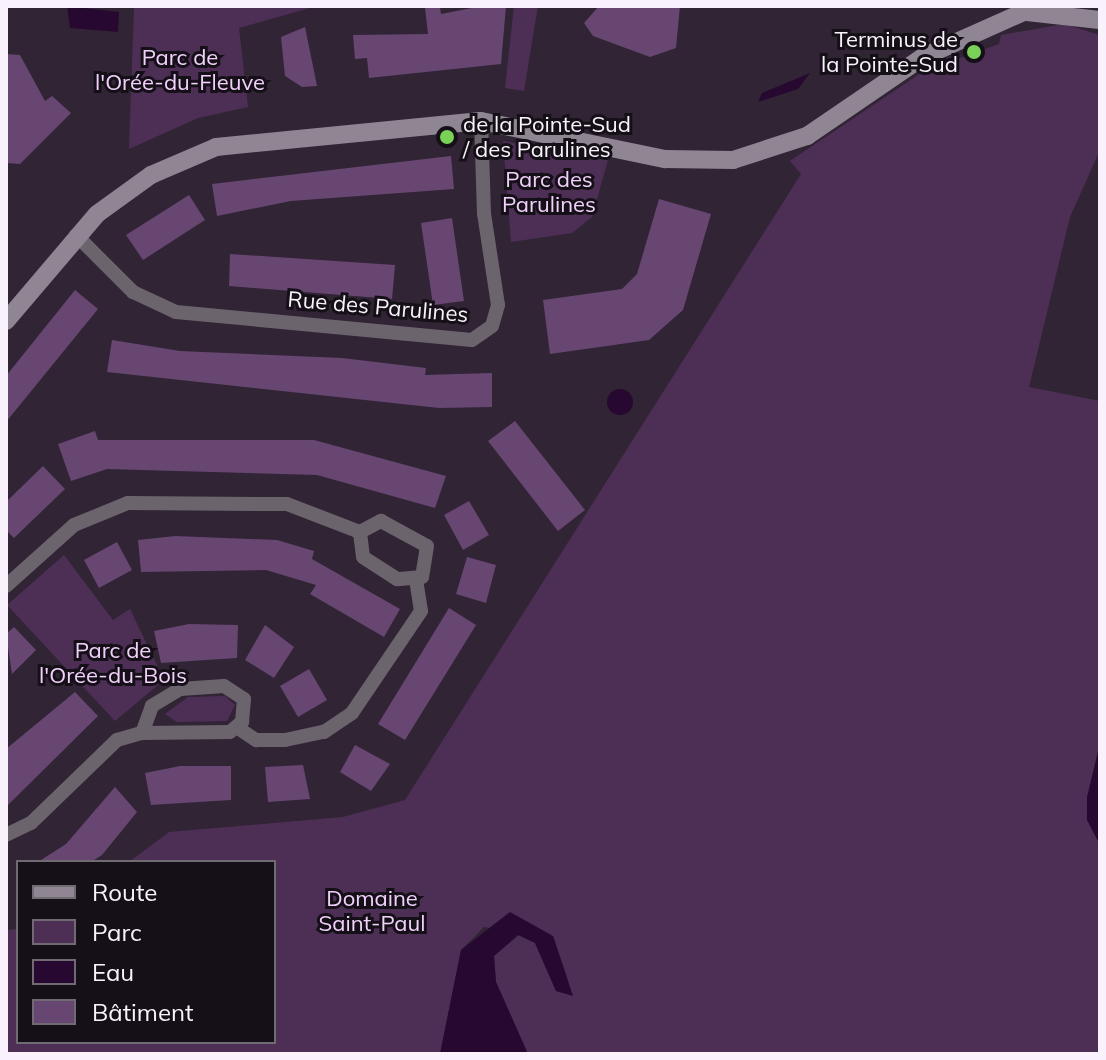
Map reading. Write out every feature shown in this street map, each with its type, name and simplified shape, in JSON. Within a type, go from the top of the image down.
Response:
[{"type":"street","points":[[6,321],[76,235],[137,184],[216,147],[481,121],[680,161],[752,157],[825,126],[951,42],[1032,9],[1100,20]]},
{"type":"street","name":"Rue des Parulines","points":[[76,235],[133,292],[176,312],[472,340],[492,326],[498,305],[484,214],[481,121]]},
{"type":"street","points":[[8,579],[74,525],[128,503],[287,504],[360,532],[387,521],[422,540],[429,565],[416,580]]},
{"type":"street","points":[[360,532],[368,563],[416,580]]},
{"type":"street","points":[[6,835],[31,823],[108,746],[142,733],[238,728],[251,739],[285,740],[324,732],[352,713],[421,611],[416,580]]},
{"type":"street","points":[[142,733],[145,715],[161,698],[198,686],[240,692],[246,706],[238,728]]},
{"type":"green space","name":"Parc de l'Orée-du-Fleuve","points":[[134,6],[317,6],[239,28],[248,107],[198,118],[129,149]]},
{"type":"green space","points":[[514,6],[538,6],[524,91],[505,88]]},
{"type":"green space","name":"Domaine Saint-Paul","points":[[1064,24],[1100,35],[1100,150],[1070,217],[1029,387],[1100,401],[1100,1054],[528,1054],[496,982],[494,956],[519,935],[535,943],[556,991],[572,995],[553,936],[484,927],[461,950],[440,1054],[6,1054],[6,930],[16,929],[16,1044],[276,1044],[276,860],[132,860],[169,832],[343,817],[405,800],[801,174],[790,161],[924,71],[999,44],[1001,35]]},
{"type":"green space","name":"Parc des Parulines","points":[[503,141],[608,160],[592,217],[572,233],[511,242]]},
{"type":"green space","name":"Parc de l'Orée-du-Bois","points":[[64,555],[113,620],[130,609],[164,680],[115,721],[7,605]]},
{"type":"green space","points":[[225,696],[235,705],[227,721],[177,722],[165,714],[188,697]]},
{"type":"water","points":[[67,6],[119,12],[118,32],[70,28]]},
{"type":"water","points":[[810,73],[798,89],[758,102],[762,93]]},
{"type":"water","points":[[620,389],[629,393],[633,402],[629,411],[620,415],[611,411],[607,402],[611,393]]},
{"type":"water","points":[[1100,743],[1100,845],[1087,820],[1087,797]]},
{"type":"water","points":[[510,912],[553,936],[573,996],[556,991],[535,943],[518,935],[494,956],[496,982],[528,1054],[440,1054],[461,950]]},
{"type":"building","points":[[482,6],[506,6],[501,64],[369,78],[367,58],[355,59],[353,35],[428,34],[425,8],[440,7],[441,14]]},
{"type":"building","points":[[599,6],[680,6],[676,48],[650,57],[593,36],[584,23]]},
{"type":"building","points":[[305,27],[317,86],[302,87],[285,76],[281,37]]},
{"type":"building","points":[[6,54],[20,55],[45,101],[52,96],[71,113],[20,164],[6,163]]},
{"type":"building","points":[[451,156],[454,189],[291,201],[217,216],[212,184]]},
{"type":"building","points":[[189,195],[205,220],[143,260],[126,235]]},
{"type":"building","points":[[659,199],[711,214],[683,310],[649,340],[550,354],[543,300],[622,289],[637,274]]},
{"type":"building","points":[[452,218],[464,301],[433,305],[421,223]]},
{"type":"building","points":[[230,254],[395,265],[392,299],[229,286]]},
{"type":"building","points":[[75,290],[98,309],[6,422],[6,376]]},
{"type":"building","points":[[112,340],[180,351],[342,358],[426,368],[425,375],[492,373],[492,407],[439,408],[107,372]]},
{"type":"building","points":[[515,421],[585,510],[558,531],[488,441]]},
{"type":"building","points":[[95,431],[98,440],[314,440],[446,476],[435,508],[317,475],[107,469],[71,481],[58,444]]},
{"type":"building","points":[[43,466],[65,489],[14,538],[6,530],[6,502]]},
{"type":"building","points":[[469,501],[489,535],[463,550],[444,515]]},
{"type":"building","points":[[175,536],[277,540],[314,551],[312,559],[400,609],[384,637],[310,594],[316,585],[266,570],[141,572],[138,540]]},
{"type":"building","points":[[117,542],[132,570],[99,588],[84,560]]},
{"type":"building","points":[[467,557],[496,565],[486,603],[456,594]]},
{"type":"building","points":[[449,608],[476,625],[405,740],[378,724]]},
{"type":"building","points":[[189,624],[238,625],[237,658],[161,663],[154,631]]},
{"type":"building","points":[[265,625],[294,647],[274,678],[245,660]]},
{"type":"building","points":[[14,627],[36,650],[12,674],[6,634]]},
{"type":"building","points":[[309,669],[327,700],[298,717],[280,686]]},
{"type":"building","points":[[75,692],[98,716],[6,807],[6,749]]},
{"type":"building","points":[[355,745],[390,764],[371,791],[340,772]]},
{"type":"building","points":[[303,765],[310,799],[268,802],[265,767]]},
{"type":"building","points":[[180,766],[231,766],[231,800],[151,805],[145,773]]},
{"type":"building","points":[[115,787],[137,812],[102,855],[94,860],[41,860],[66,844]]},
{"type":"place","name":"Terminus de la Pointe-Sud","points":[[974,52]]},
{"type":"place","name":"de la Pointe-Sud / des Parulines","points":[[447,137]]}]
